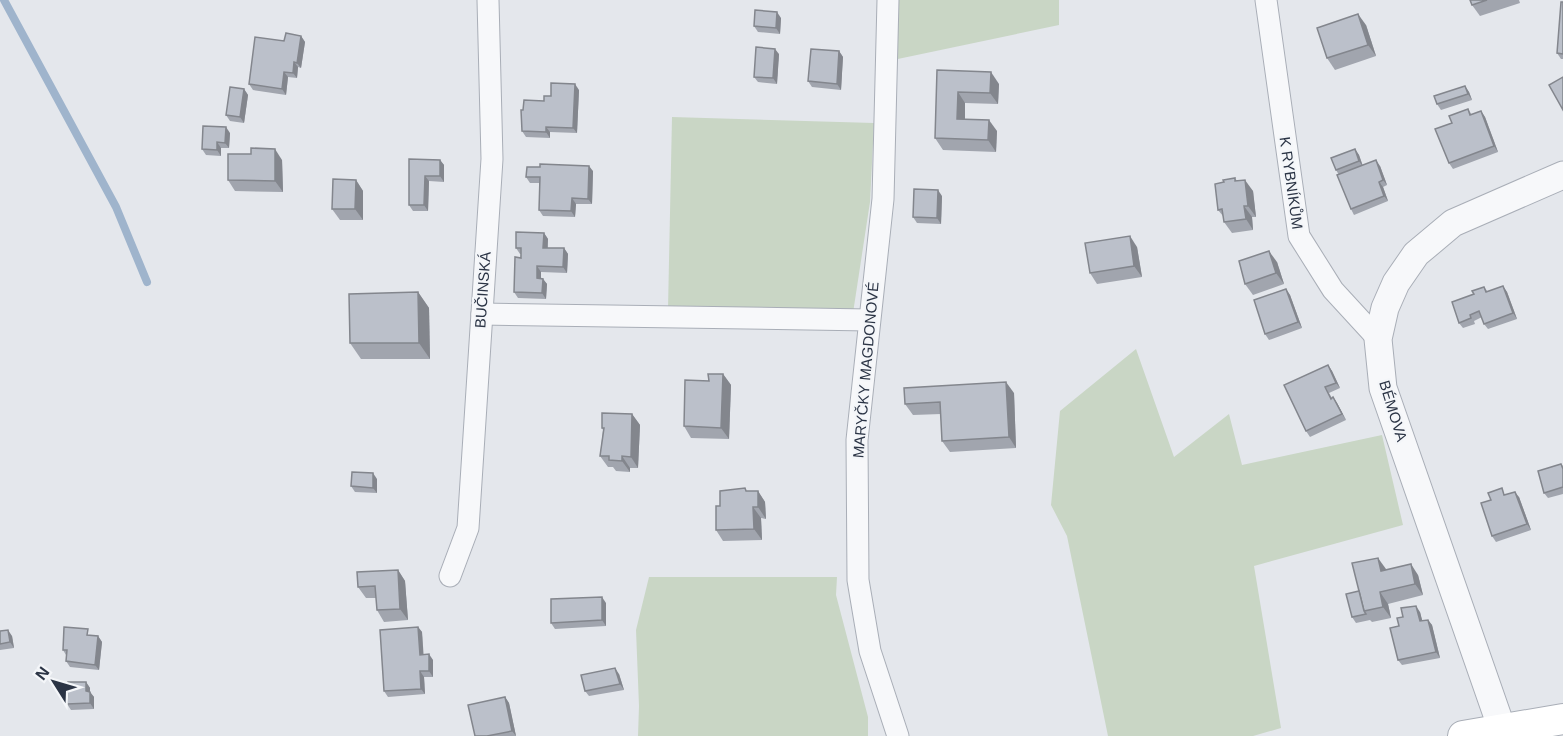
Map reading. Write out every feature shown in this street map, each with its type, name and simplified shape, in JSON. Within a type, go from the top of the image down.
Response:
[{"type":"main road","points":[[1463,736],[1504,733],[1563,719]]},
{"type":"street","name":"BUČINSKÁ","points":[[450,576],[468,528],[492,159],[488,0]]},
{"type":"street","name":"MARYČKY MAGDONOVÉ","points":[[888,0],[884,199],[857,440],[858,580],[870,651],[898,736]]},
{"type":"street","name":"K RYBNÍKŮM","points":[[1266,0],[1299,236],[1333,290],[1378,339]]},
{"type":"street","name":"BÉMOVA","points":[[1504,733],[1383,387],[1378,339],[1385,308],[1396,283],[1416,254],[1453,223],[1563,175]]},
{"type":"street","points":[[482,314],[869,320]]},
{"type":"green space","points":[[895,0],[1059,0],[1059,25],[893,60]]},
{"type":"green space","points":[[672,117],[874,123],[870,202],[853,313],[668,309]]},
{"type":"green space","points":[[1136,349],[1174,457],[1229,414],[1242,465],[1382,435],[1403,525],[1254,566],[1281,728],[1253,736],[1108,736],[1067,536],[1051,505],[1060,411]]},
{"type":"green space","points":[[649,577],[837,577],[836,595],[868,717],[868,736],[638,736],[636,630]]},
{"type":"building","points":[[1470,0],[1487,0],[1472,5]]},
{"type":"building","points":[[1561,2],[1563,2],[1563,54],[1557,53]]},
{"type":"building","points":[[755,10],[777,12],[776,28],[754,26]]},
{"type":"building","points":[[1358,14],[1368,45],[1327,58],[1317,28]]},
{"type":"building","points":[[286,33],[301,36],[297,63],[294,62],[293,73],[284,72],[282,89],[249,84],[255,37],[284,41]]},
{"type":"building","points":[[756,47],[775,49],[773,78],[754,77]]},
{"type":"building","points":[[811,49],[839,51],[837,84],[808,81]]},
{"type":"building","points":[[937,70],[991,72],[990,93],[958,92],[957,119],[989,120],[988,140],[935,138]]},
{"type":"building","points":[[1563,77],[1563,110],[1549,85]]},
{"type":"building","points":[[551,83],[575,84],[573,128],[546,127],[546,132],[522,131],[521,110],[523,110],[524,100],[544,101],[544,96],[551,96]]},
{"type":"building","points":[[1465,86],[1468,94],[1437,104],[1434,96]]},
{"type":"building","points":[[230,87],[244,89],[240,117],[226,115]]},
{"type":"building","points":[[1468,109],[1470,115],[1481,111],[1494,146],[1449,163],[1435,129],[1452,123],[1449,116]]},
{"type":"building","points":[[203,126],[226,127],[225,143],[217,142],[217,150],[202,149]]},
{"type":"building","points":[[251,148],[275,149],[275,181],[228,180],[228,154],[251,154]]},
{"type":"building","points":[[1355,149],[1359,161],[1336,170],[1331,158]]},
{"type":"building","points":[[409,159],[440,160],[440,176],[425,176],[424,205],[409,205]]},
{"type":"building","points":[[1376,160],[1383,180],[1379,182],[1384,196],[1351,209],[1337,175]]},
{"type":"building","points":[[540,164],[589,166],[588,199],[572,198],[571,211],[539,210],[540,177],[526,177],[527,167],[540,167]]},
{"type":"building","points":[[1235,178],[1235,181],[1245,180],[1248,206],[1244,206],[1246,219],[1224,222],[1222,209],[1218,210],[1215,184]]},
{"type":"building","points":[[333,179],[356,180],[355,209],[332,209]]},
{"type":"building","points":[[914,189],[938,190],[937,218],[913,217]]},
{"type":"building","points":[[516,232],[544,233],[543,248],[564,248],[563,267],[537,266],[537,278],[543,279],[542,293],[514,292],[515,257],[521,258],[521,248],[516,248]]},
{"type":"building","points":[[1130,236],[1134,266],[1090,273],[1085,243]]},
{"type":"building","points":[[1269,251],[1276,273],[1245,284],[1239,261]]},
{"type":"building","points":[[1503,286],[1513,313],[1484,324],[1479,311],[1470,315],[1471,318],[1459,323],[1452,302],[1474,294],[1472,291],[1484,287],[1486,292]]},
{"type":"building","points":[[1286,289],[1298,322],[1265,334],[1254,300]]},
{"type":"building","points":[[418,292],[419,343],[350,343],[349,294]]},
{"type":"building","points":[[1328,365],[1336,383],[1325,387],[1342,414],[1306,431],[1284,385]]},
{"type":"building","points":[[708,374],[723,374],[721,428],[684,426],[685,380],[709,381]]},
{"type":"building","points":[[1006,382],[1009,437],[942,441],[940,402],[905,404],[904,388]]},
{"type":"building","points":[[602,413],[632,414],[631,457],[622,456],[622,461],[609,460],[609,456],[600,456],[604,428],[602,428]]},
{"type":"building","points":[[1561,464],[1563,487],[1544,493],[1538,471]]},
{"type":"building","points":[[352,472],[373,473],[373,488],[351,486]]},
{"type":"building","points":[[745,488],[746,491],[758,491],[758,507],[753,507],[754,529],[716,530],[716,506],[720,506],[720,491]]},
{"type":"building","points":[[1502,488],[1504,495],[1515,492],[1527,524],[1492,536],[1481,503],[1491,500],[1488,493]]},
{"type":"building","points":[[1378,558],[1381,571],[1411,564],[1415,584],[1380,592],[1383,607],[1364,611],[1352,563]]},
{"type":"building","points":[[398,570],[400,609],[377,610],[375,586],[358,587],[357,572]]},
{"type":"building","points":[[1359,591],[1366,614],[1352,617],[1346,594]]},
{"type":"building","points":[[602,597],[602,620],[551,623],[551,599]]},
{"type":"building","points":[[1416,606],[1420,621],[1428,620],[1436,652],[1398,660],[1390,628],[1399,626],[1397,618],[1403,617],[1401,608]]},
{"type":"building","points":[[64,627],[88,629],[87,635],[98,636],[95,665],[66,661],[67,650],[63,650]]},
{"type":"building","points":[[418,627],[420,655],[429,654],[429,671],[420,671],[421,689],[384,691],[380,630]]},
{"type":"building","points":[[8,630],[10,642],[0,644],[0,631]]},
{"type":"building","points":[[615,668],[620,684],[585,691],[581,675]]},
{"type":"building","points":[[68,682],[86,682],[86,691],[90,692],[90,703],[67,704]]},
{"type":"building","points":[[505,697],[512,731],[475,736],[468,705]]},
{"type":"waterway","points":[[4,0],[116,207],[147,282]]}]
